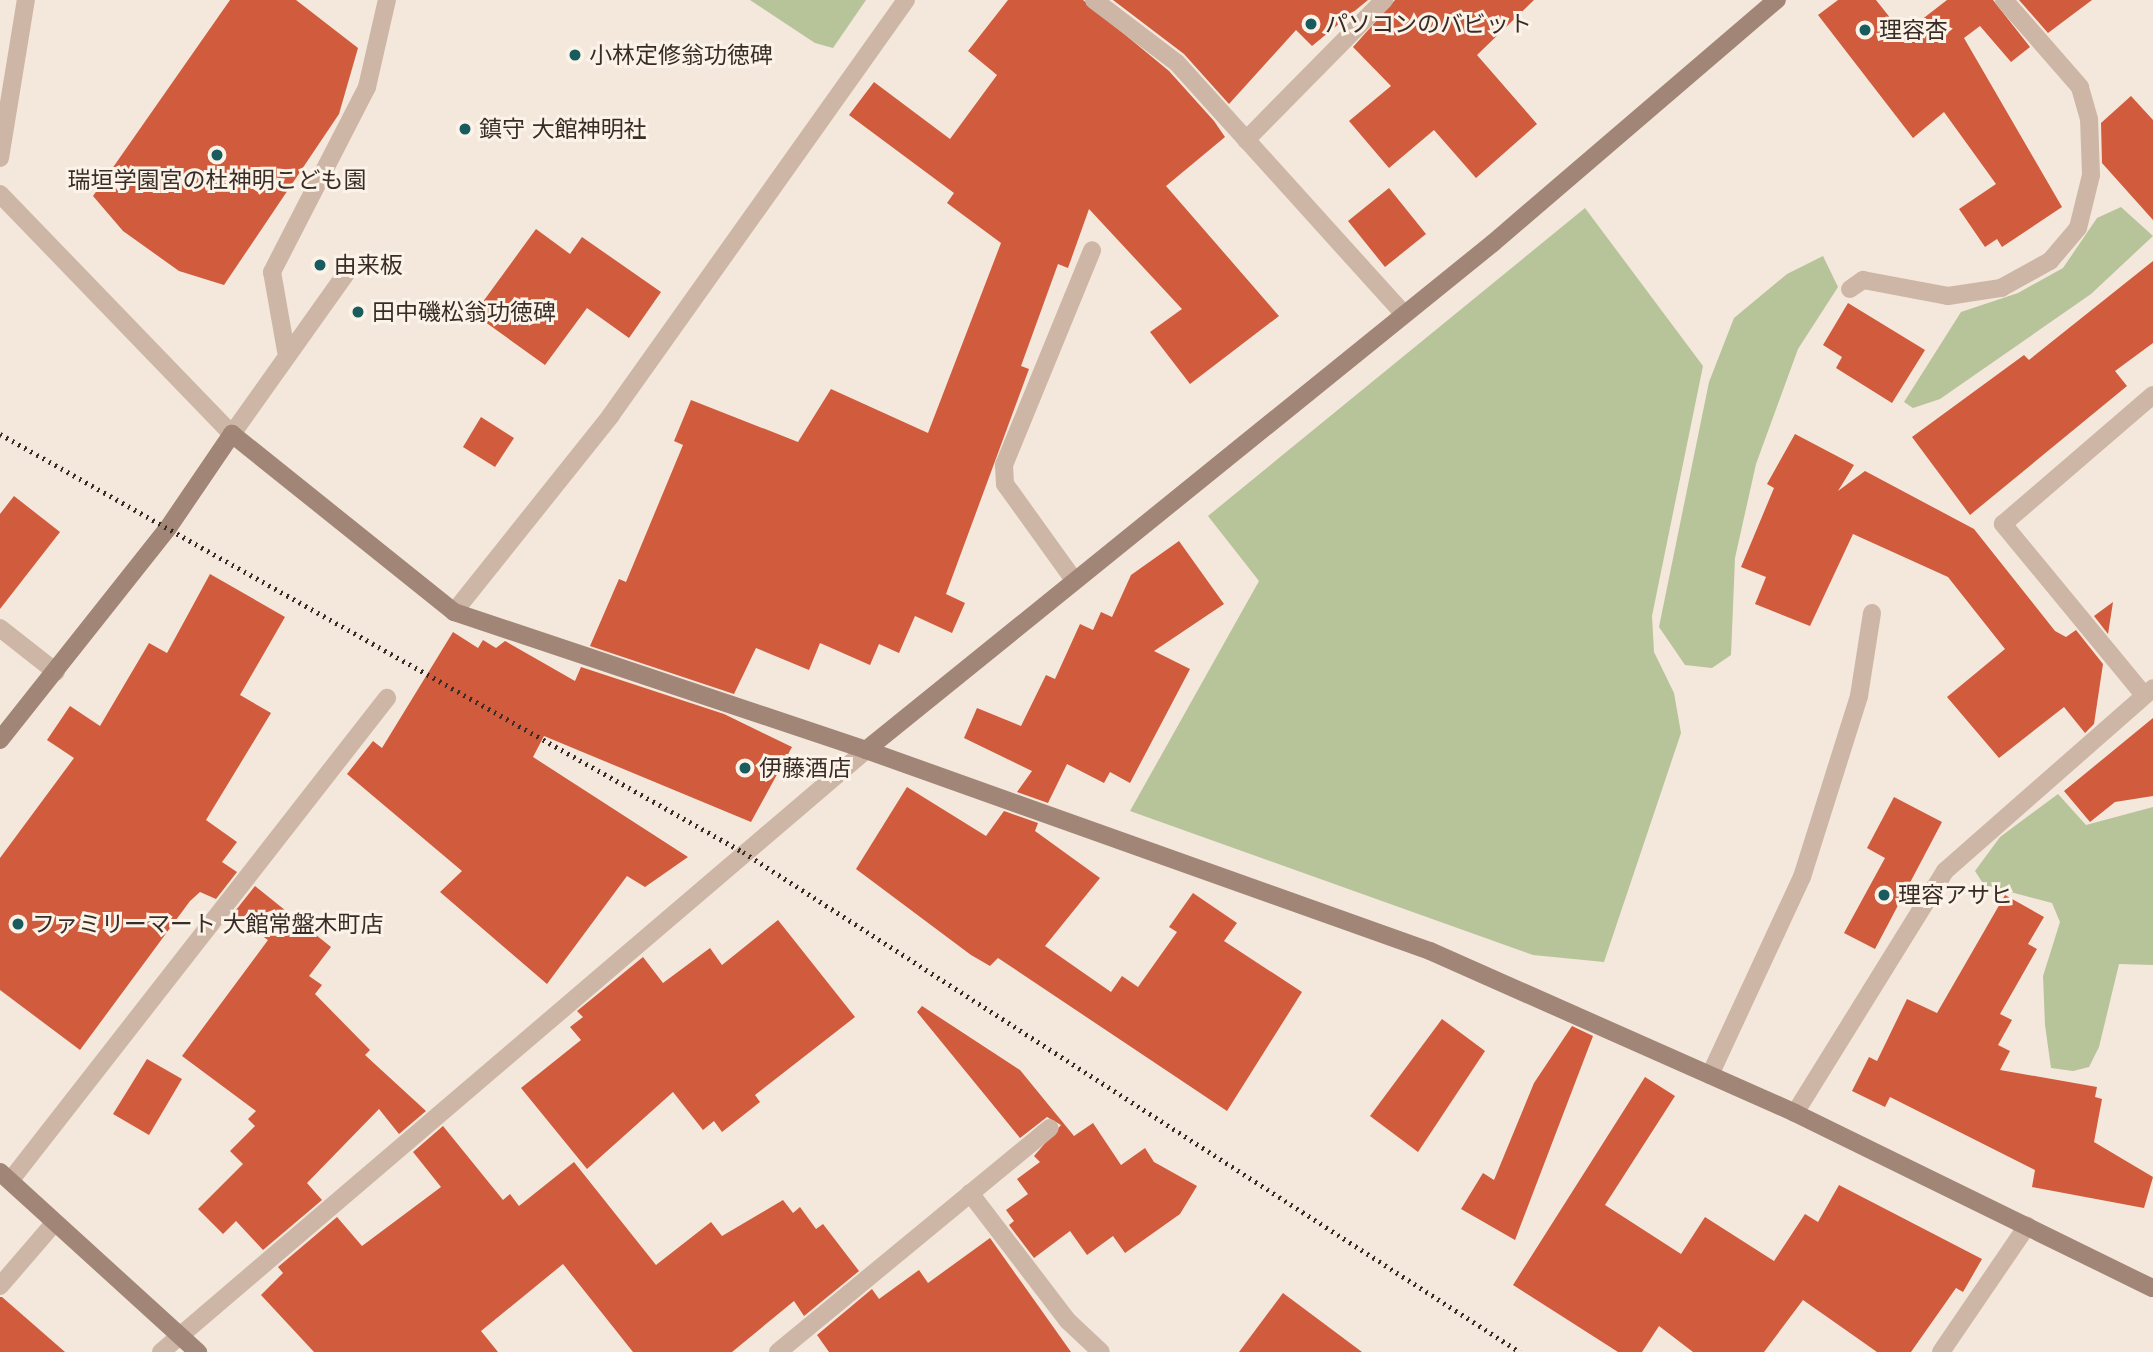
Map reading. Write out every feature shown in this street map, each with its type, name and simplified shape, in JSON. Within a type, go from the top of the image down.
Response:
[{"type":"street","points":[[0,158],[26,0]]},
{"type":"street","points":[[286,351],[272,272],[367,86],[387,0]]},
{"type":"street","points":[[454,612],[611,415],[906,0]]},
{"type":"street","points":[[1094,0],[1177,63],[1402,312]]},
{"type":"street","points":[[1247,140],[1384,0]]},
{"type":"street","points":[[161,1352],[177,1332],[866,750],[1402,312],[1777,0]]},
{"type":"street","points":[[1850,289],[1863,280],[1948,296],[2001,288],[2050,261],[2078,228],[2091,175],[2089,119],[2080,87],[2004,0]]},
{"type":"street","points":[[0,194],[232,434],[454,612],[866,750],[1430,951],[1796,1113],[2153,1288]]},
{"type":"street","points":[[1074,580],[1005,484],[1004,465],[1092,250]]},
{"type":"street","points":[[0,740],[168,528],[286,351],[347,272]]},
{"type":"street","points":[[1796,1113],[1945,871],[2149,692],[2004,524],[2153,395]]},
{"type":"street","points":[[1710,1075],[1802,877],[1859,696],[1872,612]]},
{"type":"street","points":[[0,628],[56,672]]},
{"type":"street","points":[[198,1352],[5,1176],[387,698]]},
{"type":"street","points":[[778,1352],[1050,1128]]},
{"type":"street","points":[[970,1193],[1068,1321],[1101,1352]]},
{"type":"street","points":[[0,1286],[55,1222]]},
{"type":"street","points":[[1941,1352],[2027,1226]]},
{"type":"green space","points":[[750,0],[866,0],[833,48],[815,43]]},
{"type":"green space","points":[[2121,207],[2153,236],[2091,294],[1940,399],[1913,408],[1904,402],[1961,312],[2018,293],[2063,268],[2097,218]]},
{"type":"green space","points":[[1585,208],[1703,366],[1652,616],[1654,652],[1674,693],[1681,733],[1604,962],[1533,955],[1130,811],[1259,581],[1208,516]]},
{"type":"green space","points":[[1823,256],[1838,287],[1798,349],[1756,464],[1735,558],[1731,655],[1712,668],[1685,665],[1659,627],[1709,382],[1734,318],[1787,274]]},
{"type":"green space","points":[[2058,794],[2086,825],[2153,807],[2153,965],[2119,964],[2099,1047],[2089,1067],[2073,1071],[2051,1068],[2045,1025],[2043,976],[2060,922],[2052,903],[1984,885],[1975,871],[2000,837]]},
{"type":"building","name":"瑞垣学園宮の杜神明こども園","points":[[230,0],[296,0],[358,48],[339,114],[224,285],[179,271],[123,231],[93,196]]},
{"type":"building","points":[[1008,0],[1083,0],[1169,71],[1214,121],[1225,137],[1166,186],[1279,316],[1190,384],[1150,332],[1182,309],[1089,209],[1068,268],[1058,264],[1021,366],[1029,369],[946,594],[965,603],[952,633],[915,616],[899,653],[879,644],[870,665],[820,643],[809,670],[756,648],[734,694],[590,646],[619,579],[626,582],[683,445],[674,441],[691,400],[798,442],[831,389],[928,433],[1001,243],[947,203],[954,193],[849,115],[874,82],[950,139],[997,75],[968,51]]},
{"type":"building","points":[[1113,0],[1368,0],[1312,46],[1296,30],[1229,104],[1184,54]]},
{"type":"building","points":[[1395,0],[1534,0],[1477,55],[1537,124],[1476,178],[1434,130],[1389,168],[1349,121],[1391,86],[1353,47]]},
{"type":"building","points":[[1838,0],[1876,0],[1903,34],[1947,0],[1993,0],[2030,47],[2011,62],[1980,26],[1964,38],[2062,207],[2002,247],[1997,239],[1985,247],[1959,209],[1996,184],[1944,112],[1913,138],[1818,15]]},
{"type":"building","points":[[2019,0],[2092,0],[2048,33]]},
{"type":"building","points":[[2131,96],[2153,120],[2153,220],[2102,163],[2101,123]]},
{"type":"building","points":[[1389,188],[1426,234],[1385,267],[1348,221]]},
{"type":"building","points":[[536,229],[570,254],[582,237],[661,292],[629,338],[587,308],[545,365],[474,314]]},
{"type":"building","points":[[2153,261],[2153,343],[2115,371],[2127,386],[1970,515],[1912,437],[2024,355],[2029,360]]},
{"type":"building","points":[[1848,303],[1925,350],[1892,403],[1836,368],[1842,357],[1823,345]]},
{"type":"building","points":[[481,417],[514,438],[495,467],[463,447]]},
{"type":"building","points":[[1795,434],[1854,465],[1838,491],[1865,471],[1974,529],[2055,631],[2066,637],[2076,630],[2103,664],[2094,724],[2085,733],[2064,707],[1999,758],[1947,697],[2005,649],[1948,577],[1853,534],[1810,626],[1755,604],[1766,577],[1741,567],[1774,488],[1767,484]]},
{"type":"building","points":[[14,496],[60,532],[0,609],[0,514]]},
{"type":"building","points":[[1179,541],[1224,604],[1154,651],[1190,669],[1130,783],[1110,772],[1104,783],[1067,764],[1048,803],[1017,792],[1032,771],[964,738],[977,708],[1021,726],[1046,675],[1055,679],[1080,624],[1093,630],[1101,612],[1112,617],[1131,575]]},
{"type":"building","points":[[210,574],[285,617],[240,695],[271,713],[206,820],[237,842],[222,862],[237,872],[216,899],[200,892],[190,901],[80,1050],[0,990],[0,858],[74,758],[47,740],[70,706],[100,726],[149,643],[167,653]]},
{"type":"building","points":[[2113,602],[2108,634],[2094,616]]},
{"type":"building","points":[[453,632],[478,648],[483,640],[496,648],[505,641],[575,681],[581,667],[724,714],[792,747],[751,822],[544,736],[533,757],[688,857],[645,887],[627,876],[547,984],[440,892],[462,871],[347,774],[373,741],[382,748]]},
{"type":"building","points":[[2153,718],[2153,796],[2115,802],[2090,822],[2064,791]]},
{"type":"building","points":[[907,787],[986,836],[1004,811],[1038,823],[1035,831],[1100,878],[1045,946],[1111,992],[1122,976],[1138,987],[1177,932],[1169,927],[1193,893],[1237,923],[1224,941],[1302,992],[1227,1111],[998,958],[990,966],[971,955],[856,869]]},
{"type":"building","name":"理容アサヒ","points":[[1894,797],[1942,822],[1875,949],[1844,933],[1885,858],[1867,848]]},
{"type":"building","points":[[255,886],[331,947],[309,976],[322,985],[315,994],[370,1050],[365,1055],[426,1111],[399,1134],[379,1109],[307,1183],[322,1200],[263,1250],[236,1221],[223,1234],[198,1209],[243,1164],[230,1151],[255,1126],[248,1119],[256,1111],[182,1056],[268,940],[232,915]]},
{"type":"building","points":[[2005,895],[2044,917],[2028,944],[2037,949],[2000,1014],[2012,1020],[1998,1045],[2010,1051],[2000,1070],[2097,1087],[2095,1097],[2102,1099],[2094,1142],[2153,1177],[2144,1208],[2032,1187],[2035,1170],[1890,1097],[1885,1107],[1852,1091],[1869,1057],[1877,1061],[1907,999],[1937,1013]]},
{"type":"building","points":[[778,920],[855,1017],[755,1095],[760,1102],[722,1132],[714,1121],[703,1130],[673,1092],[587,1169],[521,1088],[581,1040],[570,1027],[583,1017],[577,1011],[643,957],[663,983],[710,948],[722,965]]},
{"type":"building","points":[[922,1006],[1020,1070],[1074,1136],[1093,1123],[1121,1165],[1145,1148],[1154,1162],[1197,1186],[1180,1214],[1125,1253],[1113,1236],[1087,1255],[1070,1231],[1034,1258],[1009,1225],[1014,1221],[1006,1210],[1028,1194],[1017,1179],[1040,1162],[1034,1156],[1061,1125],[1047,1117],[1020,1138],[917,1012]]},
{"type":"building","points":[[1442,1019],[1485,1051],[1418,1152],[1370,1116]]},
{"type":"building","points":[[1572,1026],[1593,1036],[1515,1240],[1461,1209],[1483,1173],[1494,1180],[1534,1083]]},
{"type":"building","points":[[147,1059],[182,1079],[149,1135],[113,1114]]},
{"type":"building","points":[[1645,1077],[1675,1096],[1605,1205],[1681,1254],[1705,1217],[1774,1261],[1805,1214],[1818,1222],[1839,1185],[1982,1259],[1963,1292],[1956,1288],[1911,1352],[1877,1352],[1803,1300],[1764,1352],[1693,1352],[1659,1326],[1642,1352],[1618,1352],[1513,1285]]},
{"type":"building","points":[[443,1126],[503,1200],[510,1194],[519,1206],[574,1162],[656,1265],[711,1222],[722,1236],[783,1200],[793,1213],[800,1207],[816,1229],[823,1224],[859,1271],[804,1316],[794,1301],[732,1352],[633,1352],[563,1264],[481,1331],[498,1352],[314,1352],[261,1295],[283,1273],[278,1267],[337,1217],[362,1246],[441,1187],[413,1152]]},
{"type":"building","points":[[990,1238],[1071,1352],[829,1352],[817,1335],[872,1289],[879,1299],[919,1270],[928,1283]]},
{"type":"building","points":[[1283,1293],[1362,1352],[1239,1352]]},
{"type":"building","points":[[2,1297],[65,1352],[0,1352]]},
{"type":"railway","points":[[0,434],[743,852],[1520,1352]]},
{"type":"place","name":"パソコンのバビット","points":[[1311,24]]},
{"type":"place","name":"理容杏","points":[[1865,30]]},
{"type":"place","name":"小林定修翁功徳碑","points":[[575,55]]},
{"type":"place","name":"鎮守 大館神明社","points":[[465,129]]},
{"type":"place","name":"瑞垣学園宮の杜神明こども園","points":[[217,155]]},
{"type":"place","name":"由来板","points":[[320,265]]},
{"type":"place","name":"田中磯松翁功徳碑","points":[[358,312]]},
{"type":"place","name":"伊藤酒店","points":[[745,768]]},
{"type":"place","name":"理容アサヒ","points":[[1884,895]]},
{"type":"place","name":"ファミリーマート 大館常盤木町店","points":[[18,924]]}]
